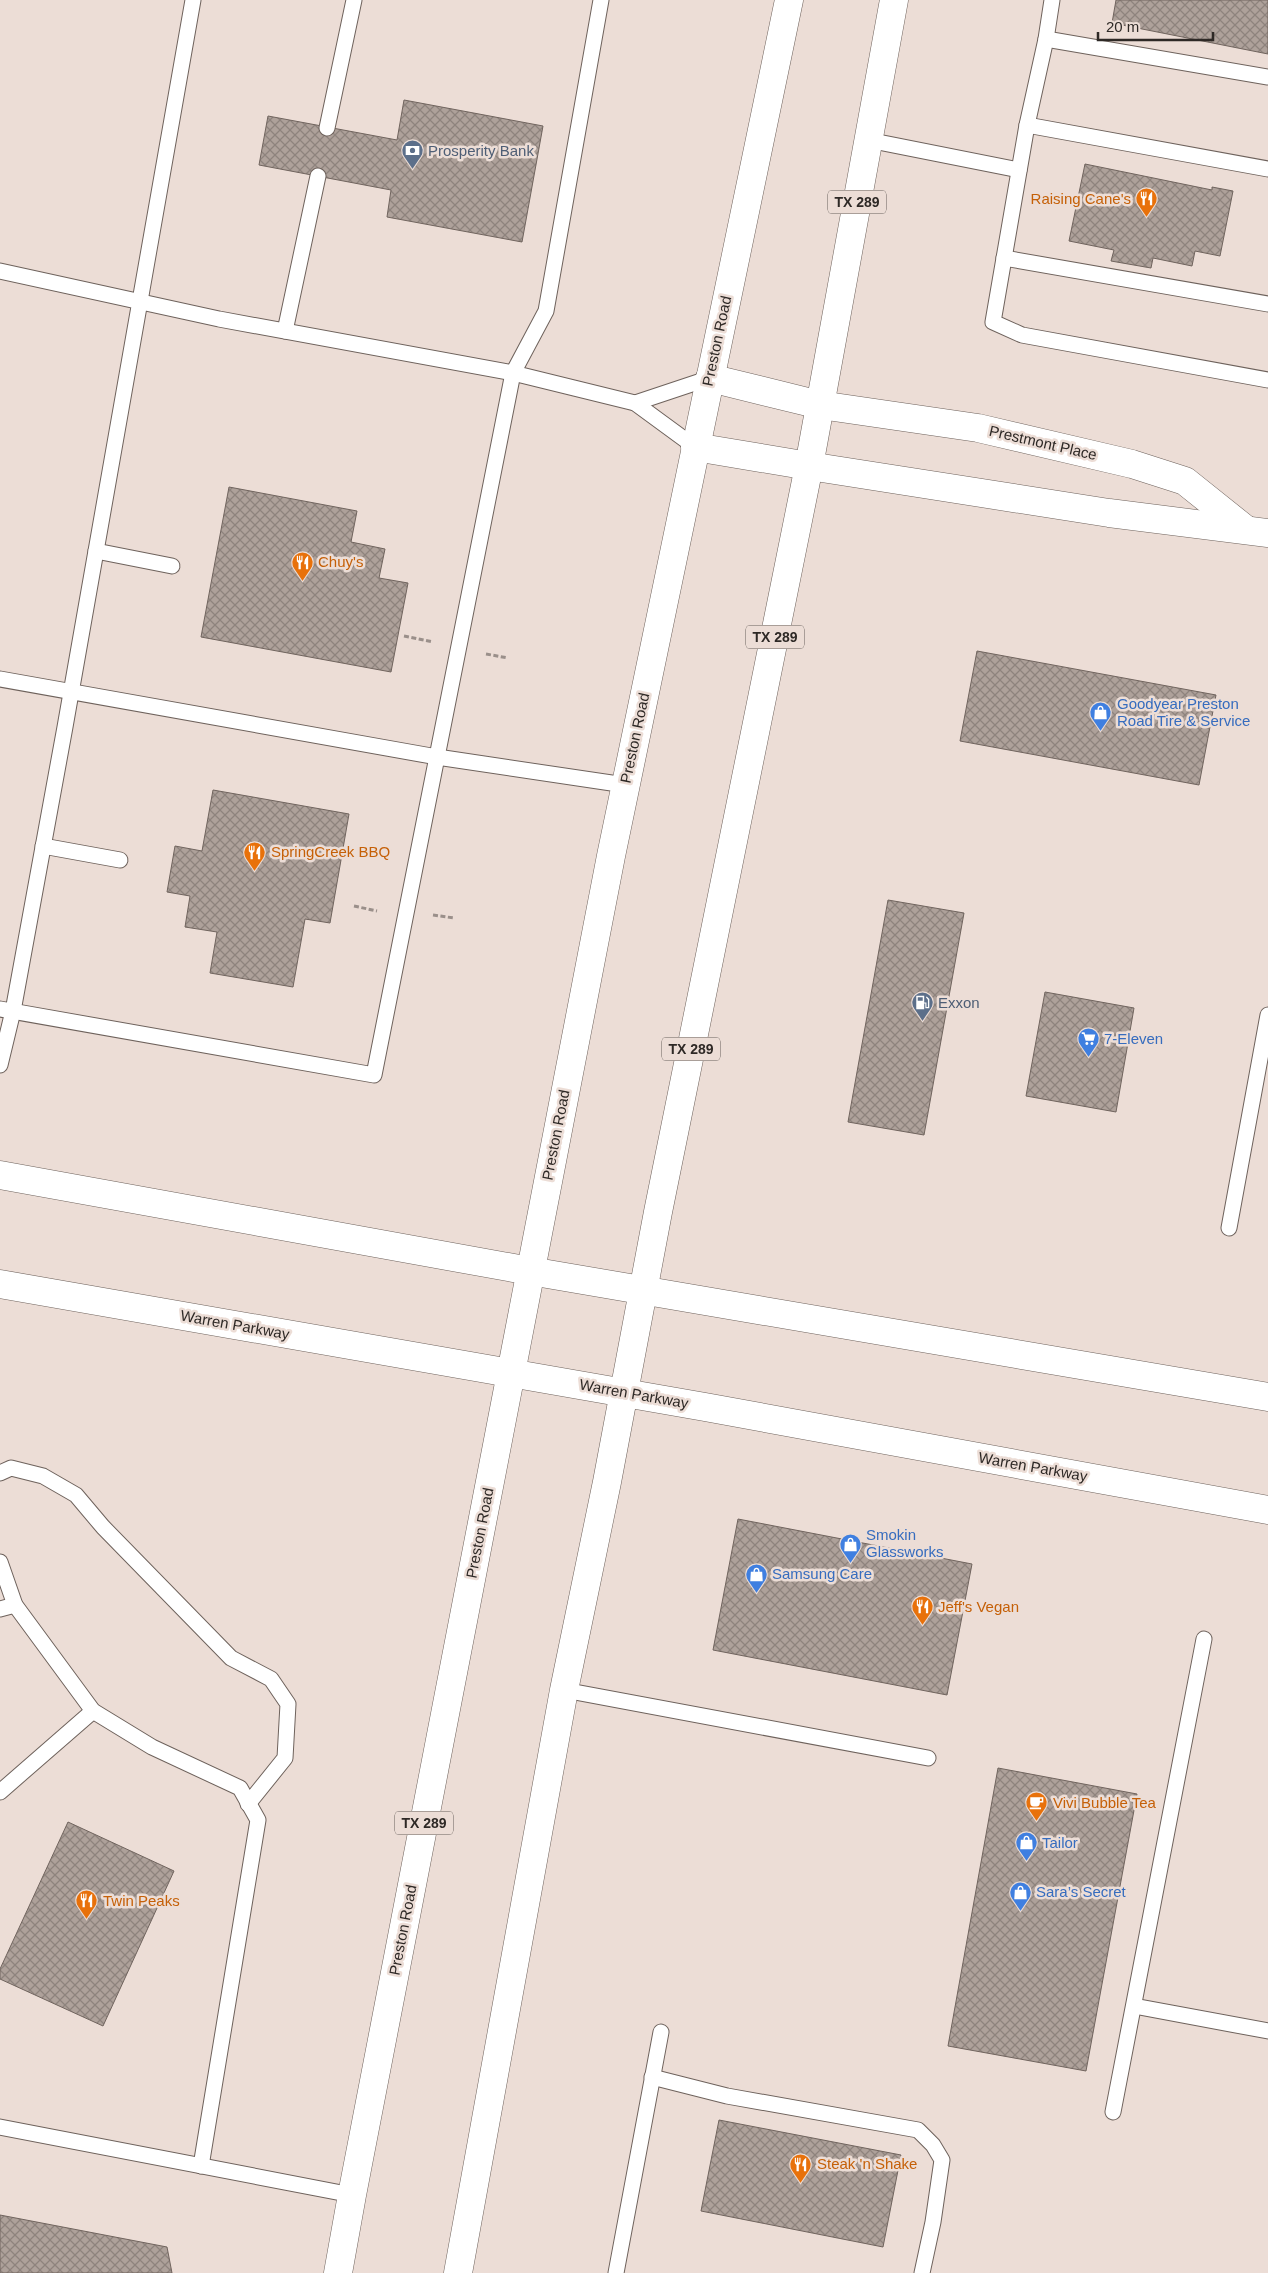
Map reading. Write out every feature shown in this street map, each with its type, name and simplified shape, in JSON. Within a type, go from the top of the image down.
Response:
[{"type":"main road","name":"Preston Road","points":[[338,2273],[625,785],[789,0]]},
{"type":"main road","name":"TX 289","points":[[458,2273],[564,1690],[624,1392],[642,1290],[809,466],[894,0]]},
{"type":"main road","name":"Prestmont Place","points":[[710,378],[820,405],[978,428],[1132,464],[1185,481],[1257,532]]},
{"type":"main road","name":"Prestmont Place","points":[[695,447],[1109,513],[1257,532]]},
{"type":"main road","points":[[0,1175],[530,1271],[1268,1397]]},
{"type":"main road","name":"Warren Parkway","points":[[0,1284],[624,1392],[1268,1510]]},
{"type":"lane","points":[[0,1065],[6,1010],[43,846],[193,0]]},
{"type":"lane","points":[[327,128],[354,0]]},
{"type":"lane","points":[[6,1010],[374,1075],[513,373],[546,311],[601,0]]},
{"type":"lane","points":[[1052,0],[993,322],[1022,334],[1268,380]]},
{"type":"lane","points":[[1046,39],[1268,78]]},
{"type":"lane","points":[[1028,125],[1268,169]]},
{"type":"lane","points":[[868,140],[1020,170]]},
{"type":"lane","points":[[285,331],[318,176]]},
{"type":"lane","points":[[1004,258],[1268,304]]},
{"type":"lane","points":[[0,271],[139,302],[513,373],[635,403],[695,447]]},
{"type":"lane","points":[[635,403],[710,378]]},
{"type":"lane","points":[[96,551],[172,566]]},
{"type":"lane","points":[[0,679],[437,758],[625,785]]},
{"type":"lane","points":[[43,846],[120,860]]},
{"type":"lane","points":[[1229,1228],[1268,1015]]},
{"type":"lane","points":[[0,1473],[11,1468],[43,1476],[76,1495],[103,1527],[231,1658],[271,1679],[288,1704],[285,1758],[248,1804]]},
{"type":"lane","points":[[0,1562],[15,1605],[93,1711],[152,1747],[240,1788],[258,1820],[201,2166]]},
{"type":"lane","points":[[0,1609],[15,1605]]},
{"type":"lane","points":[[1113,2112],[1204,1639]]},
{"type":"lane","points":[[564,1690],[928,1758]]},
{"type":"lane","points":[[0,1792],[93,1711]]},
{"type":"lane","points":[[1134,2006],[1268,2031]]},
{"type":"lane","points":[[616,2273],[661,2032]]},
{"type":"lane","points":[[652,2077],[727,2096],[918,2130],[933,2145],[942,2160],[933,2222],[922,2273]]},
{"type":"lane","points":[[0,2127],[352,2195]]},
{"type":"path","points":[[404,636],[436,642]]},
{"type":"path","points":[[484,654],[508,658]]},
{"type":"path","points":[[354,906],[380,911]]},
{"type":"path","points":[[429,914],[454,918]]},
{"type":"building","points":[[1116,0],[1268,0],[1268,54],[1112,23]]},
{"type":"building","name":"Prosperity Bank","points":[[404,100],[543,126],[522,242],[387,217],[391,190],[259,165],[268,116],[397,140]]},
{"type":"building","points":[[1085,164],[1212,190],[1212,187],[1233,191],[1220,256],[1195,251],[1192,266],[1153,258],[1151,268],[1111,261],[1114,250],[1069,241]]},
{"type":"building","name":"Chuy's","points":[[229,487],[357,511],[351,542],[385,549],[379,578],[408,583],[391,672],[201,637]]},
{"type":"building","points":[[977,651],[1216,695],[1199,785],[960,741]]},
{"type":"building","name":"SpringCreek BBQ","points":[[213,790],[349,814],[330,923],[305,919],[293,987],[210,973],[217,932],[185,927],[190,896],[167,892],[175,846],[202,851]]},
{"type":"building","points":[[888,900],[964,913],[924,1135],[848,1122]]},
{"type":"building","points":[[1045,992],[1134,1008],[1116,1112],[1026,1096]]},
{"type":"building","points":[[738,1519],[972,1564],[947,1695],[713,1650]]},
{"type":"building","points":[[998,1768],[1137,1794],[1086,2071],[948,2046]]},
{"type":"building","name":"Twin Peaks","points":[[68,1822],[174,1871],[103,2026],[0,1979],[0,1969]]},
{"type":"building","name":"Steak 'n Shake","points":[[719,2120],[901,2155],[883,2247],[701,2211]]},
{"type":"building","points":[[0,2215],[167,2247],[172,2273],[0,2273]]},
{"type":"place","name":"Prosperity Bank","points":[[412,170]]},
{"type":"place","name":"Raising Cane's","points":[[1147,218]]},
{"type":"place","name":"Chuy's","points":[[302,581]]},
{"type":"place","name":"Goodyear Preston Road Tire & Service","points":[[1101,732]]},
{"type":"place","name":"SpringCreek BBQ","points":[[255,871]]},
{"type":"place","name":"Exxon","points":[[922,1022]]},
{"type":"place","name":"7-Eleven","points":[[1088,1058]]},
{"type":"place","name":"Smokin Glassworks","points":[[850,1563]]},
{"type":"place","name":"Samsung Care","points":[[756,1593]]},
{"type":"place","name":"Jeff's Vegan","points":[[922,1626]]},
{"type":"place","name":"Vivi Bubble Tea","points":[[1037,1822]]},
{"type":"place","name":"Tailor","points":[[1026,1862]]},
{"type":"place","name":"Sara’s Secret","points":[[1020,1911]]},
{"type":"place","name":"Twin Peaks","points":[[87,1920]]},
{"type":"place","name":"Steak 'n Shake","points":[[801,2183]]}]
